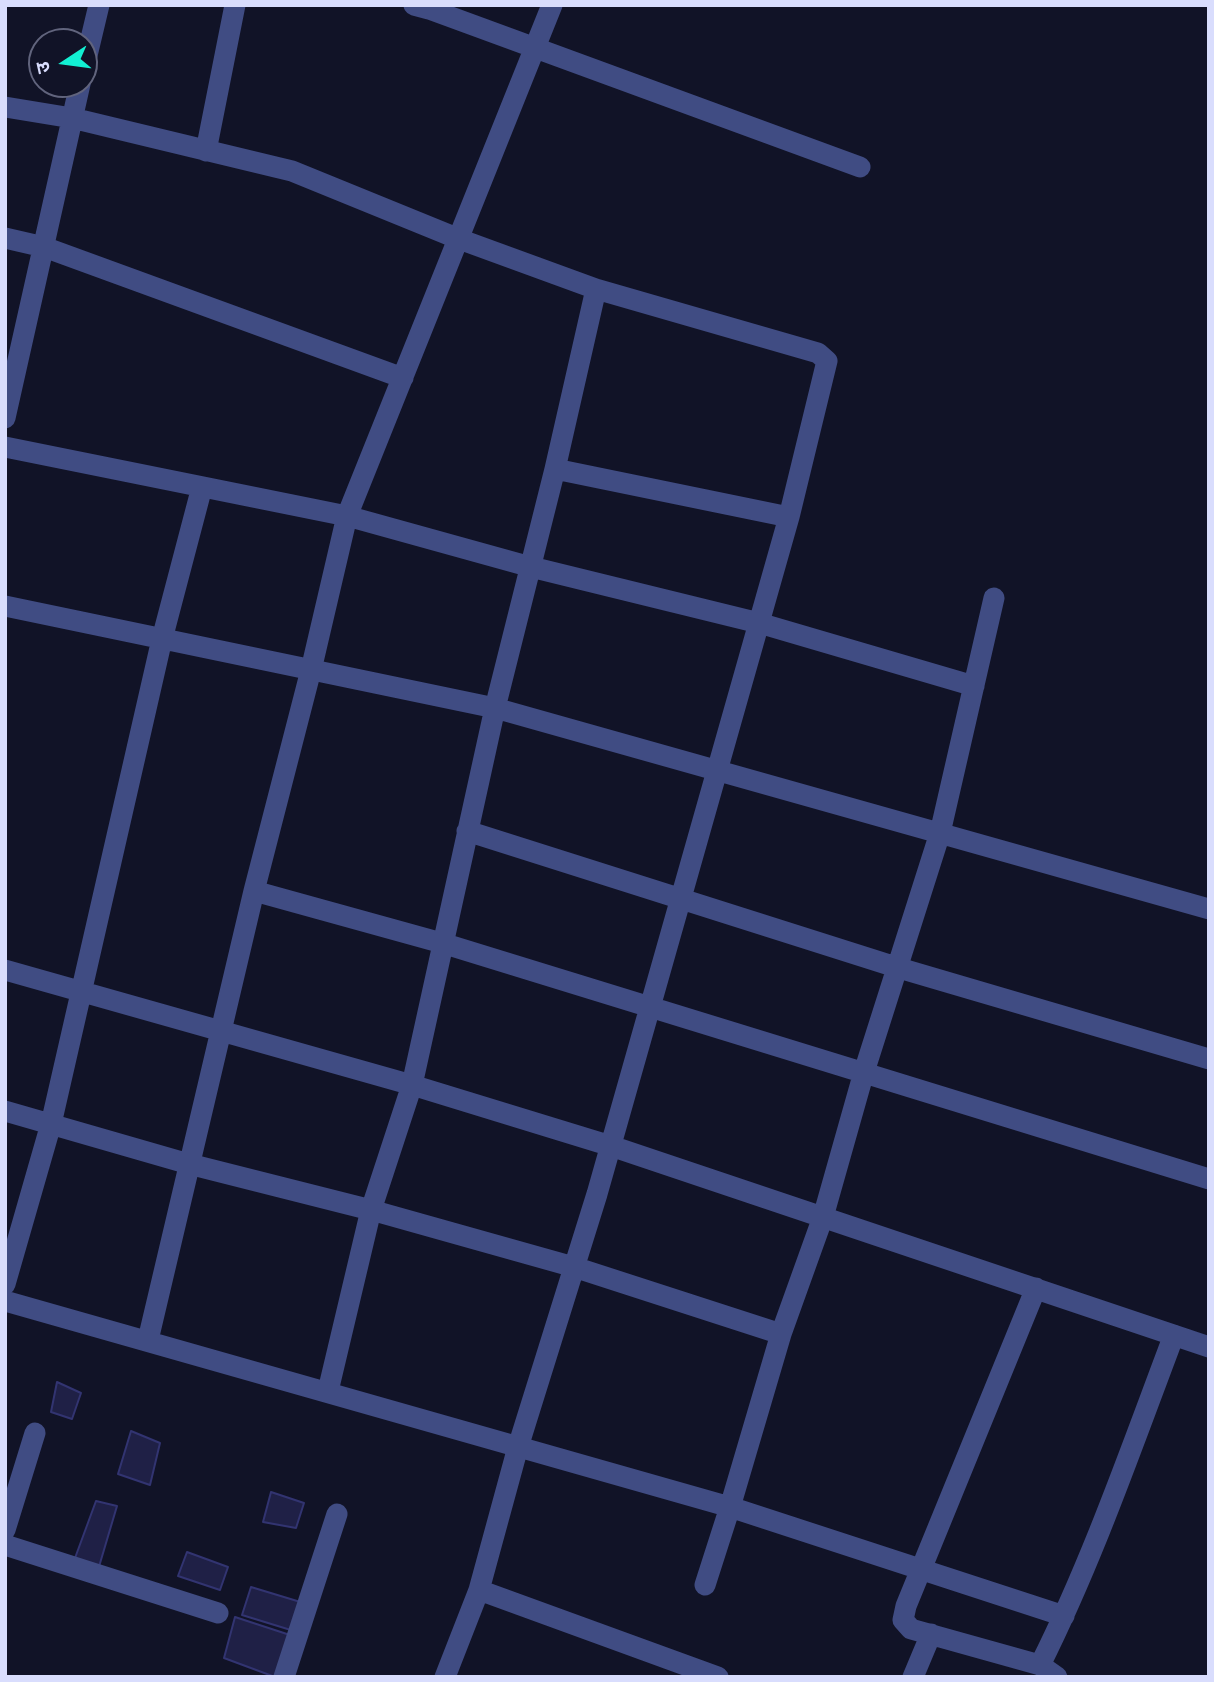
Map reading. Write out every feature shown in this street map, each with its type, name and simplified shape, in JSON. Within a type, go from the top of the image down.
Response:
[{"type":"street","points":[[94,28],[99,5]]},
{"type":"street","points":[[206,151],[235,5]]},
{"type":"street","points":[[414,5],[860,167]]},
{"type":"street","points":[[148,1340],[254,891],[348,516],[552,5]]},
{"type":"street","points":[[5,418],[77,98]]},
{"type":"street","points":[[5,107],[72,118],[292,171],[459,239],[596,289],[818,353],[827,365],[789,517],[611,1146],[518,1447],[479,1590],[445,1677]]},
{"type":"street","points":[[5,238],[44,247],[403,378]]},
{"type":"street","points":[[328,1391],[372,1210],[412,1085],[495,708],[555,469],[596,289]]},
{"type":"street","points":[[5,447],[348,516],[531,567],[759,623],[974,686]]},
{"type":"street","points":[[555,469],[789,517]]},
{"type":"street","points":[[5,1284],[51,1124],[162,639],[202,487]]},
{"type":"street","points":[[705,1585],[781,1334],[823,1217],[864,1072],[940,833],[994,598]]},
{"type":"street","points":[[5,606],[495,708],[1209,909]]},
{"type":"street","points":[[467,831],[899,968],[1209,1059]]},
{"type":"street","points":[[254,891],[442,943],[1209,1180]]},
{"type":"street","points":[[5,970],[412,1085],[611,1146],[1209,1347]]},
{"type":"street","points":[[5,1111],[189,1164],[372,1210],[574,1267],[781,1334]]},
{"type":"street","points":[[1036,1288],[906,1606],[903,1620],[911,1629],[1048,1671],[1064,1616],[1118,1484],[1174,1335]]},
{"type":"street","points":[[5,1301],[730,1507],[1064,1616]]},
{"type":"street","points":[[5,1530],[35,1433]]},
{"type":"street","points":[[284,1677],[337,1514]]},
{"type":"street","points":[[5,1545],[218,1613]]},
{"type":"street","points":[[479,1590],[718,1677]]},
{"type":"street","points":[[913,1677],[931,1634]]},
{"type":"building","points":[[57,1382],[81,1393],[72,1419],[51,1412]]},
{"type":"building","points":[[131,1431],[160,1443],[150,1485],[118,1474]]},
{"type":"building","points":[[271,1492],[304,1503],[296,1528],[263,1522]]},
{"type":"building","points":[[96,1501],[117,1506],[98,1570],[75,1558]]},
{"type":"building","points":[[187,1552],[228,1567],[220,1590],[178,1576]]},
{"type":"building","points":[[251,1587],[307,1604],[294,1631],[242,1615]]},
{"type":"building","points":[[235,1617],[293,1636],[275,1677],[224,1658]]}]
